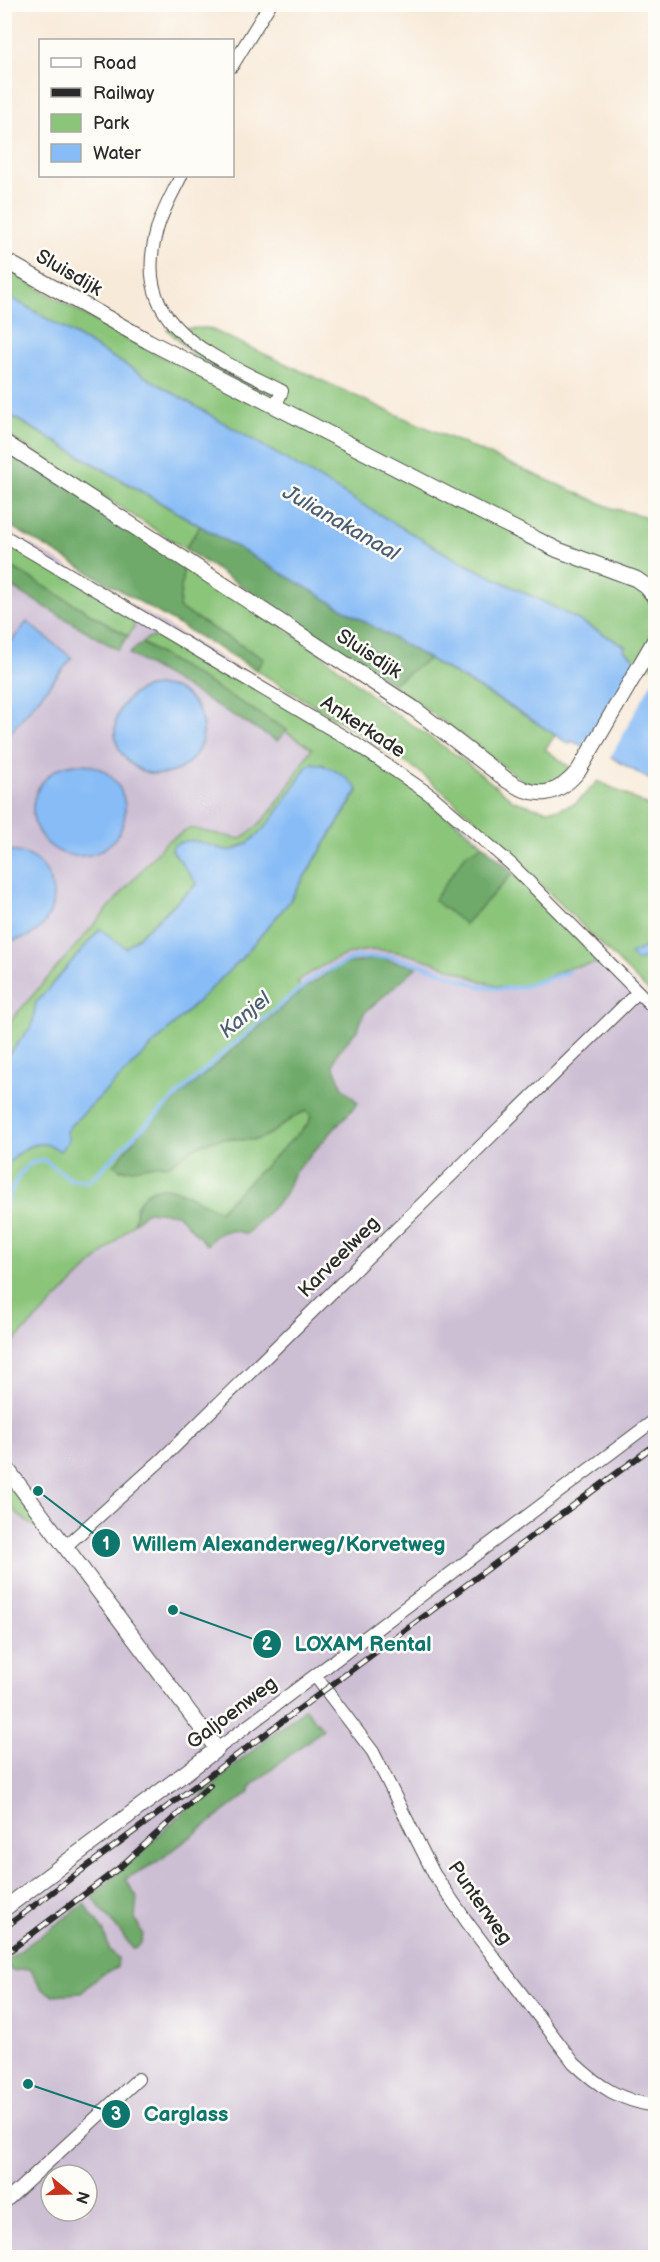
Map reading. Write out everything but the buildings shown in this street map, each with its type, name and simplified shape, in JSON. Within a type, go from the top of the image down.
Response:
[{"type":"street","points":[[234,63],[270,4]]},
{"type":"street","points":[[181,177],[158,227],[153,247],[151,267],[157,299],[174,327],[196,347],[282,391],[275,407]]},
{"type":"street","name":"Sluisdijk","points":[[4,260],[148,341],[558,550],[636,579],[646,586],[656,599]]},
{"type":"street","name":"Sluisdijk","points":[[4,442],[413,708],[515,787],[541,794],[562,788],[579,770],[655,640]]},
{"type":"street","name":"Ankerkade","points":[[4,536],[354,742],[432,796],[512,865],[656,1010]]},
{"type":"street","name":"Karveelweg","points":[[66,1546],[160,1461],[638,992]]},
{"type":"street","name":"Galjoenweg","points":[[4,1909],[316,1677],[656,1419]]},
{"type":"street","points":[[4,1465],[217,1749]]},
{"type":"street","name":"Punterweg","points":[[316,1677],[373,1752],[434,1874],[467,1922],[574,2063],[594,2083],[613,2095],[656,2106]]},
{"type":"street","points":[[4,2203],[138,2079]]},
{"type":"shaded area","points":[[5,529],[210,651],[415,779],[656,1004],[655,2257],[5,2258]]},
{"type":"green space","points":[[5,269],[113,331],[247,401],[196,358],[167,329],[208,328],[388,411],[612,508],[656,519],[655,675],[624,650],[625,646],[558,609],[455,559],[5,294]]},
{"type":"green space","points":[[4,412],[200,526],[185,549],[5,433]]},
{"type":"green space","points":[[5,445],[184,562],[179,608],[264,659],[256,670],[5,523]]},
{"type":"green space","points":[[200,526],[429,659],[392,684],[185,549]]},
{"type":"green space","points":[[5,540],[133,614],[134,628],[128,636],[5,563]]},
{"type":"green space","points":[[184,562],[318,651],[384,706],[462,759],[514,801],[545,810],[559,809],[576,803],[598,781],[655,809],[655,913],[650,925],[648,945],[642,958],[649,960],[655,956],[655,998],[476,820],[416,769],[256,670],[263,659],[179,608]]},
{"type":"green space","points":[[5,563],[128,636],[118,650],[5,583]]},
{"type":"green space","points":[[169,635],[400,775],[483,845],[465,924],[513,873],[601,963],[569,968],[532,984],[516,988],[496,986],[415,956],[377,950],[340,957],[320,967],[297,982],[302,990],[147,1124],[120,1170],[169,1164],[213,1140],[248,1140],[265,1137],[300,1113],[307,1111],[311,1115],[309,1123],[219,1211],[176,1189],[136,1205],[134,1223],[5,1350],[5,1168],[22,1151],[36,1144],[52,1146],[60,1151],[69,1127],[240,960],[289,902],[358,791],[347,779],[322,764],[307,766],[275,816],[255,838],[229,851],[214,847],[172,850],[197,883],[126,948],[100,929],[36,1003],[32,1026],[5,1059],[5,1027],[166,842],[190,828],[240,839],[252,831],[272,810],[312,748],[142,643],[148,638]]},
{"type":"green space","points":[[142,643],[287,730],[277,741],[129,654]]},
{"type":"green space","points":[[429,659],[556,734],[545,749],[571,768],[558,783],[534,785],[523,781],[392,684]]},
{"type":"green space","points":[[483,845],[513,873],[465,924],[434,900],[466,854]]},
{"type":"green space","points":[[379,958],[417,967],[364,1013],[358,1029],[338,1052],[333,1065],[343,1088],[358,1103],[293,1174],[284,1196],[246,1234],[234,1231],[224,1232],[215,1236],[207,1245],[177,1214],[147,1211],[134,1223],[138,1205],[146,1194],[155,1189],[167,1188],[179,1192],[219,1211],[309,1123],[311,1116],[307,1111],[300,1113],[265,1137],[253,1140],[225,1139],[206,1142],[169,1165],[162,1164],[127,1170],[114,1165],[147,1124],[302,990],[339,965]]},
{"type":"green space","points":[[4,1480],[44,1532],[15,1512],[7,1498]]},
{"type":"green space","points":[[305,1708],[323,1729],[252,1785],[249,1793],[157,1862],[125,1879],[137,1897],[135,1918],[143,1935],[140,1945],[133,1948],[92,1897],[237,1763]]},
{"type":"green space","points":[[84,1904],[104,1932],[109,1949],[118,1958],[117,1968],[101,1975],[81,1993],[52,1995],[42,1989],[30,1969],[12,1971],[6,1961]]},
{"type":"water","name":"Julianakanaal","points":[[5,294],[455,559],[558,609],[625,646],[624,650],[655,675],[655,783],[613,758],[571,741],[569,744],[515,709],[5,412]]},
{"type":"water","points":[[27,622],[72,658],[5,739],[5,649]]},
{"type":"water","points":[[159,686],[176,689],[190,699],[200,713],[203,730],[200,747],[190,761],[176,771],[159,774],[142,771],[128,761],[118,747],[115,730],[118,713],[128,699],[142,689]]},
{"type":"water","points":[[313,763],[338,772],[358,790],[289,902],[240,960],[69,1127],[66,1132],[69,1140],[60,1151],[44,1144],[29,1146],[16,1155],[5,1168],[5,1059],[32,1026],[36,1003],[100,929],[126,948],[197,884],[172,850],[173,846],[193,841],[226,850],[238,849],[249,842],[273,818],[307,766]]},
{"type":"water","points":[[70,764],[88,764],[105,771],[118,784],[125,801],[125,819],[118,836],[105,849],[88,856],[70,856],[53,849],[40,836],[33,819],[33,801],[40,784],[53,771]]},
{"type":"water","points":[[5,851],[26,855],[41,865],[50,880],[53,896],[50,913],[41,927],[26,937],[5,940]]},
{"type":"water","points":[[655,913],[655,956],[637,961],[630,954],[650,945],[647,930]]},
{"type":"pier","points":[[638,657],[656,671],[655,676],[609,760],[582,749]]},
{"type":"waterway","name":"Kanjel","points":[[4,1209],[18,1177],[23,1170],[37,1161],[46,1161],[70,1179],[87,1181],[96,1175],[137,1133],[223,1053],[315,976],[355,958],[391,957],[426,966],[479,986],[500,989],[521,987],[568,972]]},
{"type":"railway","points":[[4,1928],[656,1444]]},
{"type":"railway","points":[[4,1955],[119,1868],[210,1785]]},
{"type":"place","name":"Willem Alexanderweg/Korvetweg","points":[[38,1491]]},
{"type":"place","name":"LOXAM Rental","points":[[173,1610]]},
{"type":"place","name":"Carglass","points":[[28,2084]]}]
